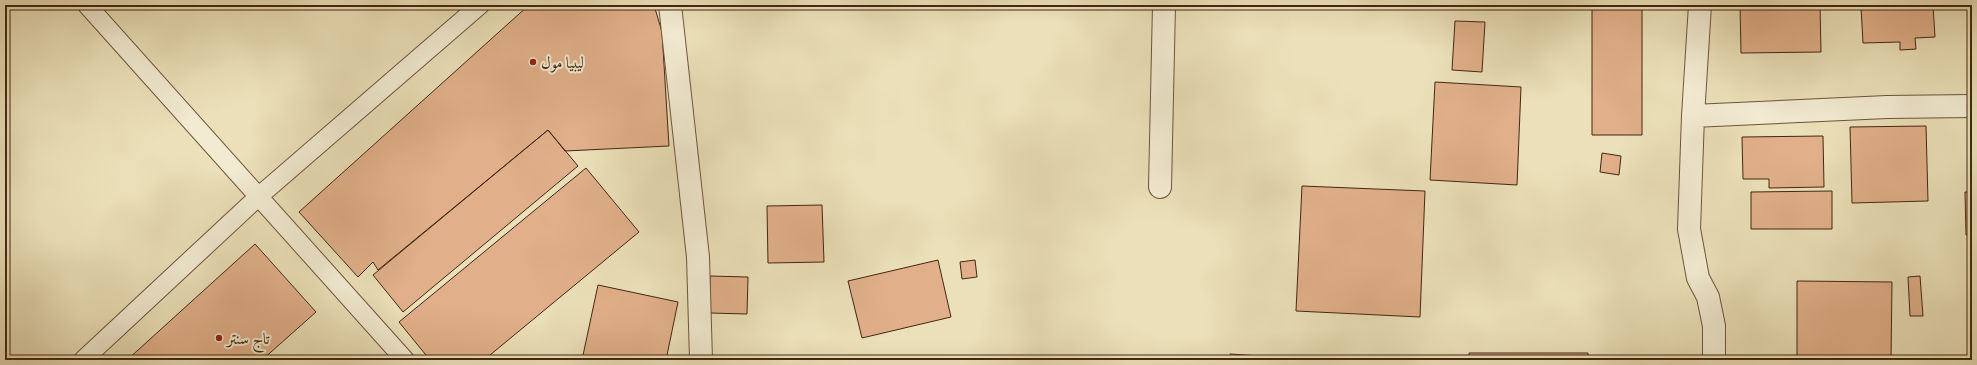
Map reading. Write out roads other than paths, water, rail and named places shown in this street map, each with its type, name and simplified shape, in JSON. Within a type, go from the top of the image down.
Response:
[{"type":"street","points":[[670,5],[698,257],[701,360]]},
{"type":"street","points":[[1160,187],[1164,5]]},
{"type":"street","points":[[1700,5],[1693,116],[1689,229],[1698,278],[1708,297],[1714,326],[1714,360]]},
{"type":"street","points":[[1693,116],[1887,107],[1972,106]]},
{"type":"lane","points":[[87,5],[405,360]]},
{"type":"lane","points":[[83,360],[258,197],[480,5]]},
{"type":"place","name":"ليبيا مول","points":[[533,62]]},
{"type":"place","name":"تاج سنتر","points":[[219,338]]}]
